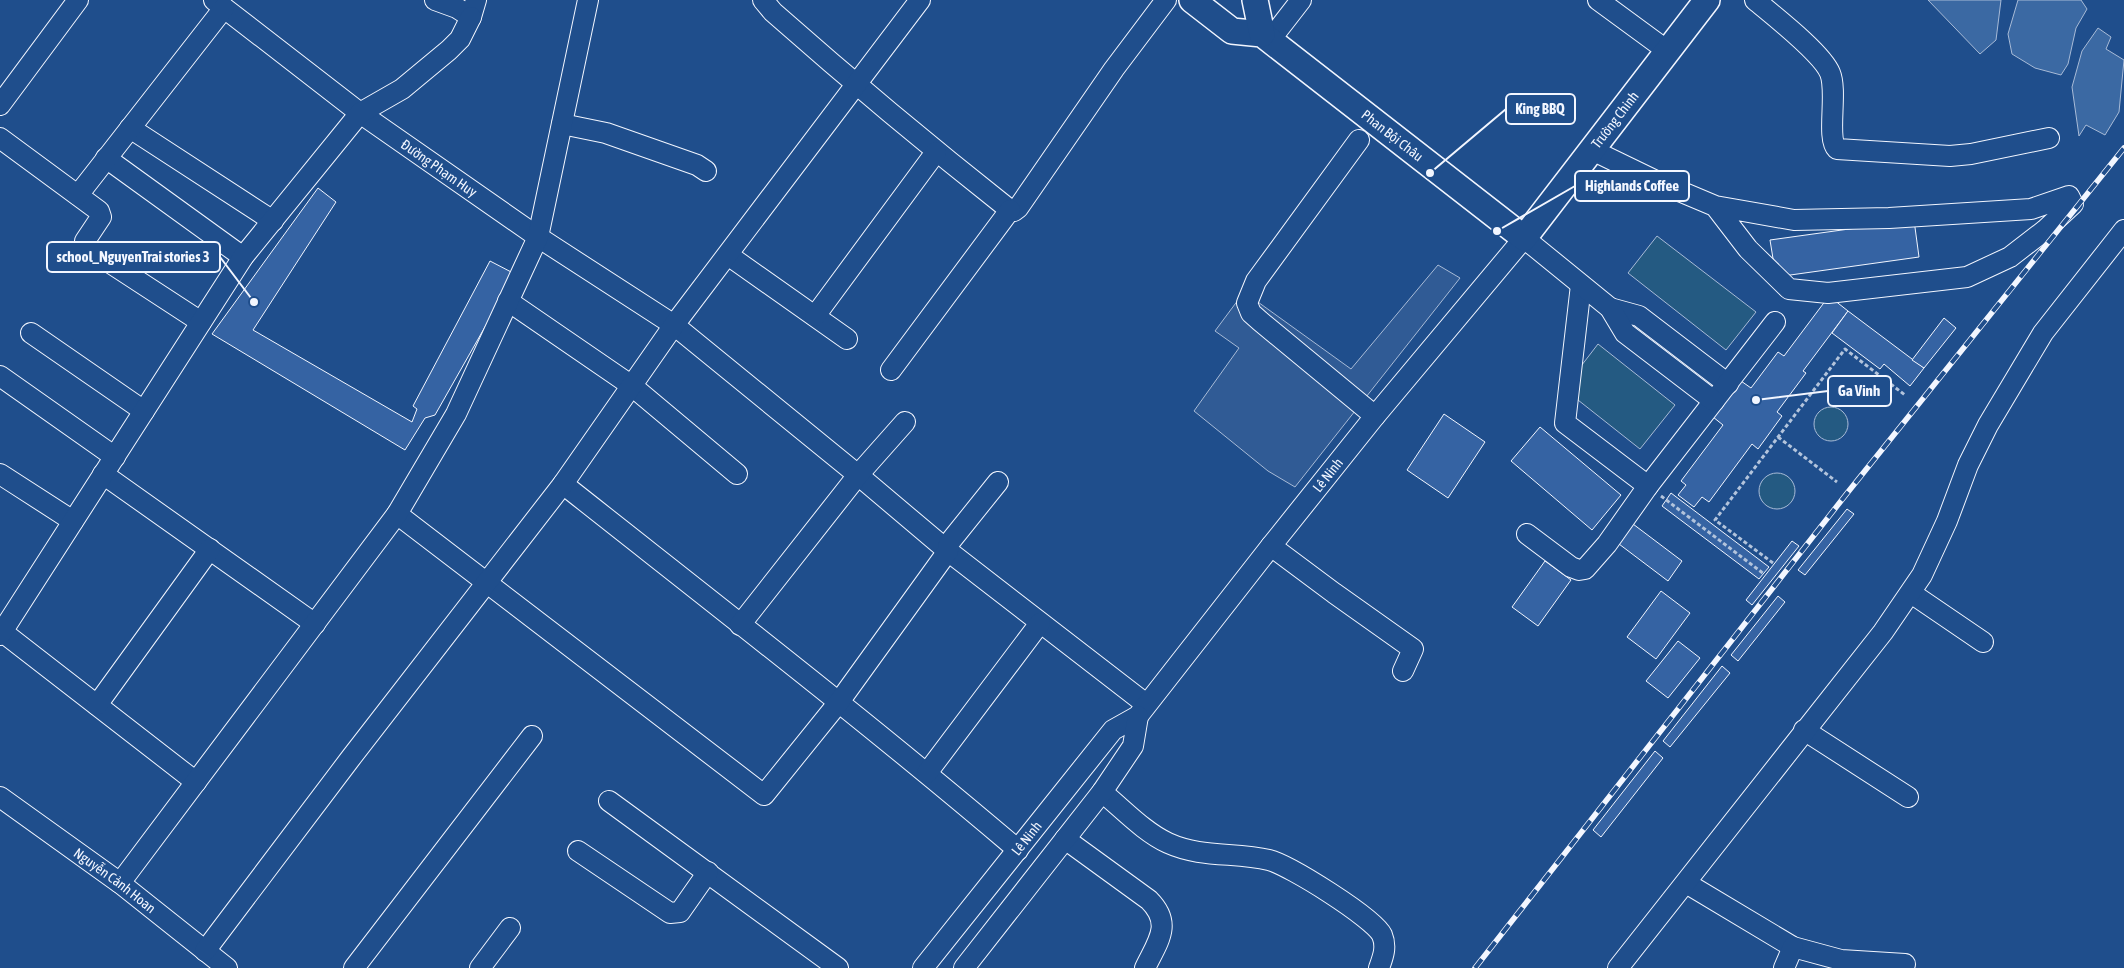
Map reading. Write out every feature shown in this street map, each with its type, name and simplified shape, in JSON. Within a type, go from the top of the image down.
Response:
[{"type":"main road","points":[[1192,0],[1232,31],[1266,37],[1255,0]]},
{"type":"main road","name":"Trường Chinh","points":[[1524,238],[1669,52],[1707,0]]},
{"type":"main road","name":"Phan Bội Châu","points":[[1266,37],[1524,238]]},
{"type":"street","points":[[0,105],[78,0]]},
{"type":"street","points":[[196,782],[1,632],[243,257],[360,113],[402,89],[460,39],[474,8],[457,8],[436,0]]},
{"type":"street","points":[[120,883],[397,514],[456,414],[538,237],[588,0]]},
{"type":"street","points":[[763,0],[773,12],[856,85],[936,152],[1010,210],[1014,211],[1018,208],[1114,69],[1166,0]]},
{"type":"street","points":[[205,951],[563,484],[674,325],[920,0]]},
{"type":"street","points":[[1266,37],[1300,0]]},
{"type":"street","points":[[1598,0],[1669,52]]},
{"type":"street","points":[[1755,0],[1824,62],[1834,85],[1832,141],[1837,150],[1950,156],[1971,154],[2050,138]]},
{"type":"street","points":[[78,195],[227,5]]},
{"type":"street","name":"Đường Phạm Huy","points":[[227,5],[360,113],[538,237],[674,325],[948,551],[1040,622],[1142,710]]},
{"type":"street","points":[[562,124],[606,133],[697,165],[706,171]]},
{"type":"street","points":[[130,128],[273,221]]},
{"type":"street","points":[[0,138],[99,210],[101,215],[85,241],[86,246],[201,322]]},
{"type":"street","points":[[1359,140],[1256,281],[1247,303],[1252,313],[1260,321],[1375,416]]},
{"type":"street","points":[[1592,150],[1658,182],[1715,206],[1794,220],[1889,218],[2031,209],[2069,196],[2073,204],[2010,257],[1967,277],[1828,293],[1789,289],[1748,250],[1715,206]]},
{"type":"street","points":[[815,316],[936,152]]},
{"type":"street","points":[[106,158],[243,257]]},
{"type":"street","points":[[891,370],[1010,210]]},
{"type":"street","points":[[1618,968],[1883,632],[1911,593],[1922,576],[1947,521],[1968,465],[1988,425],[2043,333],[2124,230]]},
{"type":"street","points":[[1524,238],[1610,308],[1625,333],[1714,401]]},
{"type":"street","name":"Lê Ninh","points":[[922,968],[1114,730],[1142,710],[1270,546],[1375,416],[1524,238]]},
{"type":"street","points":[[728,255],[847,339]]},
{"type":"street","points":[[1581,285],[1565,423],[1648,486]]},
{"type":"street","points":[[508,301],[632,386],[737,474]]},
{"type":"street","points":[[1610,308],[1639,316],[1728,384]]},
{"type":"street","points":[[1528,534],[1570,567],[1579,570],[1585,569],[1607,544],[1648,486],[1775,322]]},
{"type":"street","points":[[31,333],[144,411]]},
{"type":"street","points":[[0,376],[115,456]]},
{"type":"street","points":[[740,625],[858,475],[905,422]]},
{"type":"street","points":[[0,474],[73,521]]},
{"type":"street","points":[[104,474],[315,624]]},
{"type":"street","points":[[397,514],[764,796],[838,702],[948,551],[949,543],[998,482]]},
{"type":"street","points":[[563,484],[927,773],[1018,850]]},
{"type":"street","points":[[1270,546],[1413,649],[1403,671]]},
{"type":"street","points":[[97,705],[210,549]]},
{"type":"street","points":[[1911,593],[1983,642]]},
{"type":"street","points":[[927,773],[1040,622]]},
{"type":"street","name":"Lê Ninh","points":[[964,968],[1102,792],[1133,746],[1142,710]]},
{"type":"street","points":[[1804,730],[1908,797]]},
{"type":"street","points":[[354,968],[532,736]]},
{"type":"street","points":[[1102,792],[1150,832],[1168,843],[1206,854],[1255,858],[1277,862],[1329,893],[1375,926],[1382,935],[1385,948],[1379,968]]},
{"type":"street","name":"Nguyễn Cảnh Hoan","points":[[0,797],[120,883],[227,968]]},
{"type":"street","points":[[609,801],[838,968]]},
{"type":"street","points":[[1065,840],[1149,900],[1157,908],[1161,915],[1162,928],[1145,968]]},
{"type":"street","points":[[578,850],[670,913],[680,912],[708,872]]},
{"type":"street","points":[[1686,882],[1793,947],[1841,960],[1905,964]]},
{"type":"street","points":[[480,968],[510,928]]},
{"type":"street","points":[[1784,968],[1793,947]]},
{"type":"path","points":[[1772,563],[1715,520],[1845,349],[1905,395]]},
{"type":"path","points":[[1778,437],[1837,482]]},
{"type":"path","points":[[1648,486],[1764,574]]},
{"type":"shaded area","points":[[1928,0],[2001,0],[1996,40],[1980,54]]},
{"type":"shaded area","points":[[2018,0],[2081,0],[2087,9],[2076,28],[2068,64],[2061,75],[2035,68],[2012,54],[2008,34]]},
{"type":"shaded area","points":[[2098,28],[2111,37],[2106,49],[2124,60],[2119,112],[2105,135],[2086,125],[2079,136],[2072,87],[2082,51]]},
{"type":"shaded area","points":[[1657,236],[1756,312],[1726,350],[1628,273]]},
{"type":"shaded area","points":[[1438,265],[1460,278],[1295,487],[1268,471],[1194,411],[1239,348],[1215,331],[1244,292],[1351,369]]},
{"type":"shaded area","points":[[1598,344],[1675,405],[1640,449],[1578,400],[1578,370]]},
{"type":"shaded area","points":[[1831,407],[1843,412],[1848,424],[1843,436],[1831,441],[1819,436],[1814,424],[1819,412]]},
{"type":"shaded area","points":[[1777,473],[1789,479],[1795,491],[1789,503],[1777,509],[1765,503],[1759,491],[1765,479]]},
{"type":"building","points":[[318,188],[336,202],[253,330],[412,422],[417,409],[413,406],[490,261],[515,274],[435,415],[425,418],[405,450],[212,334]]},
{"type":"building","points":[[1914,220],[1919,257],[1776,277],[1770,240]]},
{"type":"building","points":[[1829,296],[1848,311],[1803,371],[1806,373],[1777,412],[1782,416],[1758,449],[1752,444],[1709,502],[1702,497],[1694,507],[1678,495],[1686,485],[1681,481],[1723,425],[1713,417],[1741,381],[1751,388],[1778,352],[1784,356]]},
{"type":"building","points":[[1848,311],[1924,368],[1910,386],[1884,364],[1880,369],[1832,333]]},
{"type":"building","points":[[1944,318],[1956,328],[1924,368],[1912,360]]},
{"type":"building","points":[[1444,414],[1485,442],[1448,498],[1407,470]]},
{"type":"building","points":[[1540,427],[1621,495],[1592,530],[1511,461]]},
{"type":"building","points":[[1671,493],[1769,567],[1759,579],[1662,506]]},
{"type":"building","points":[[1847,509],[1854,514],[1805,575],[1798,570]]},
{"type":"building","points":[[1633,524],[1682,561],[1668,581],[1619,544]]},
{"type":"building","points":[[1792,541],[1799,546],[1752,605],[1746,600]]},
{"type":"building","points":[[1545,561],[1571,580],[1538,626],[1512,607]]},
{"type":"building","points":[[1661,591],[1690,613],[1656,659],[1627,637]]},
{"type":"building","points":[[1778,596],[1785,602],[1738,661],[1731,655]]},
{"type":"building","points":[[1678,641],[1700,658],[1668,698],[1646,681]]},
{"type":"building","points":[[1722,666],[1730,673],[1670,747],[1663,741]]},
{"type":"building","points":[[1655,751],[1663,758],[1601,837],[1593,830]]},
{"type":"railway","points":[[1475,968],[1848,492],[2124,148]]},
{"type":"place","name":"King BBQ","points":[[1430,173]]},
{"type":"place","name":"Highlands Coffee","points":[[1497,231]]},
{"type":"place","name":"school_NguyenTrai stories 3","points":[[254,302]]},
{"type":"place","name":"Ga Vinh","points":[[1756,400]]}]
